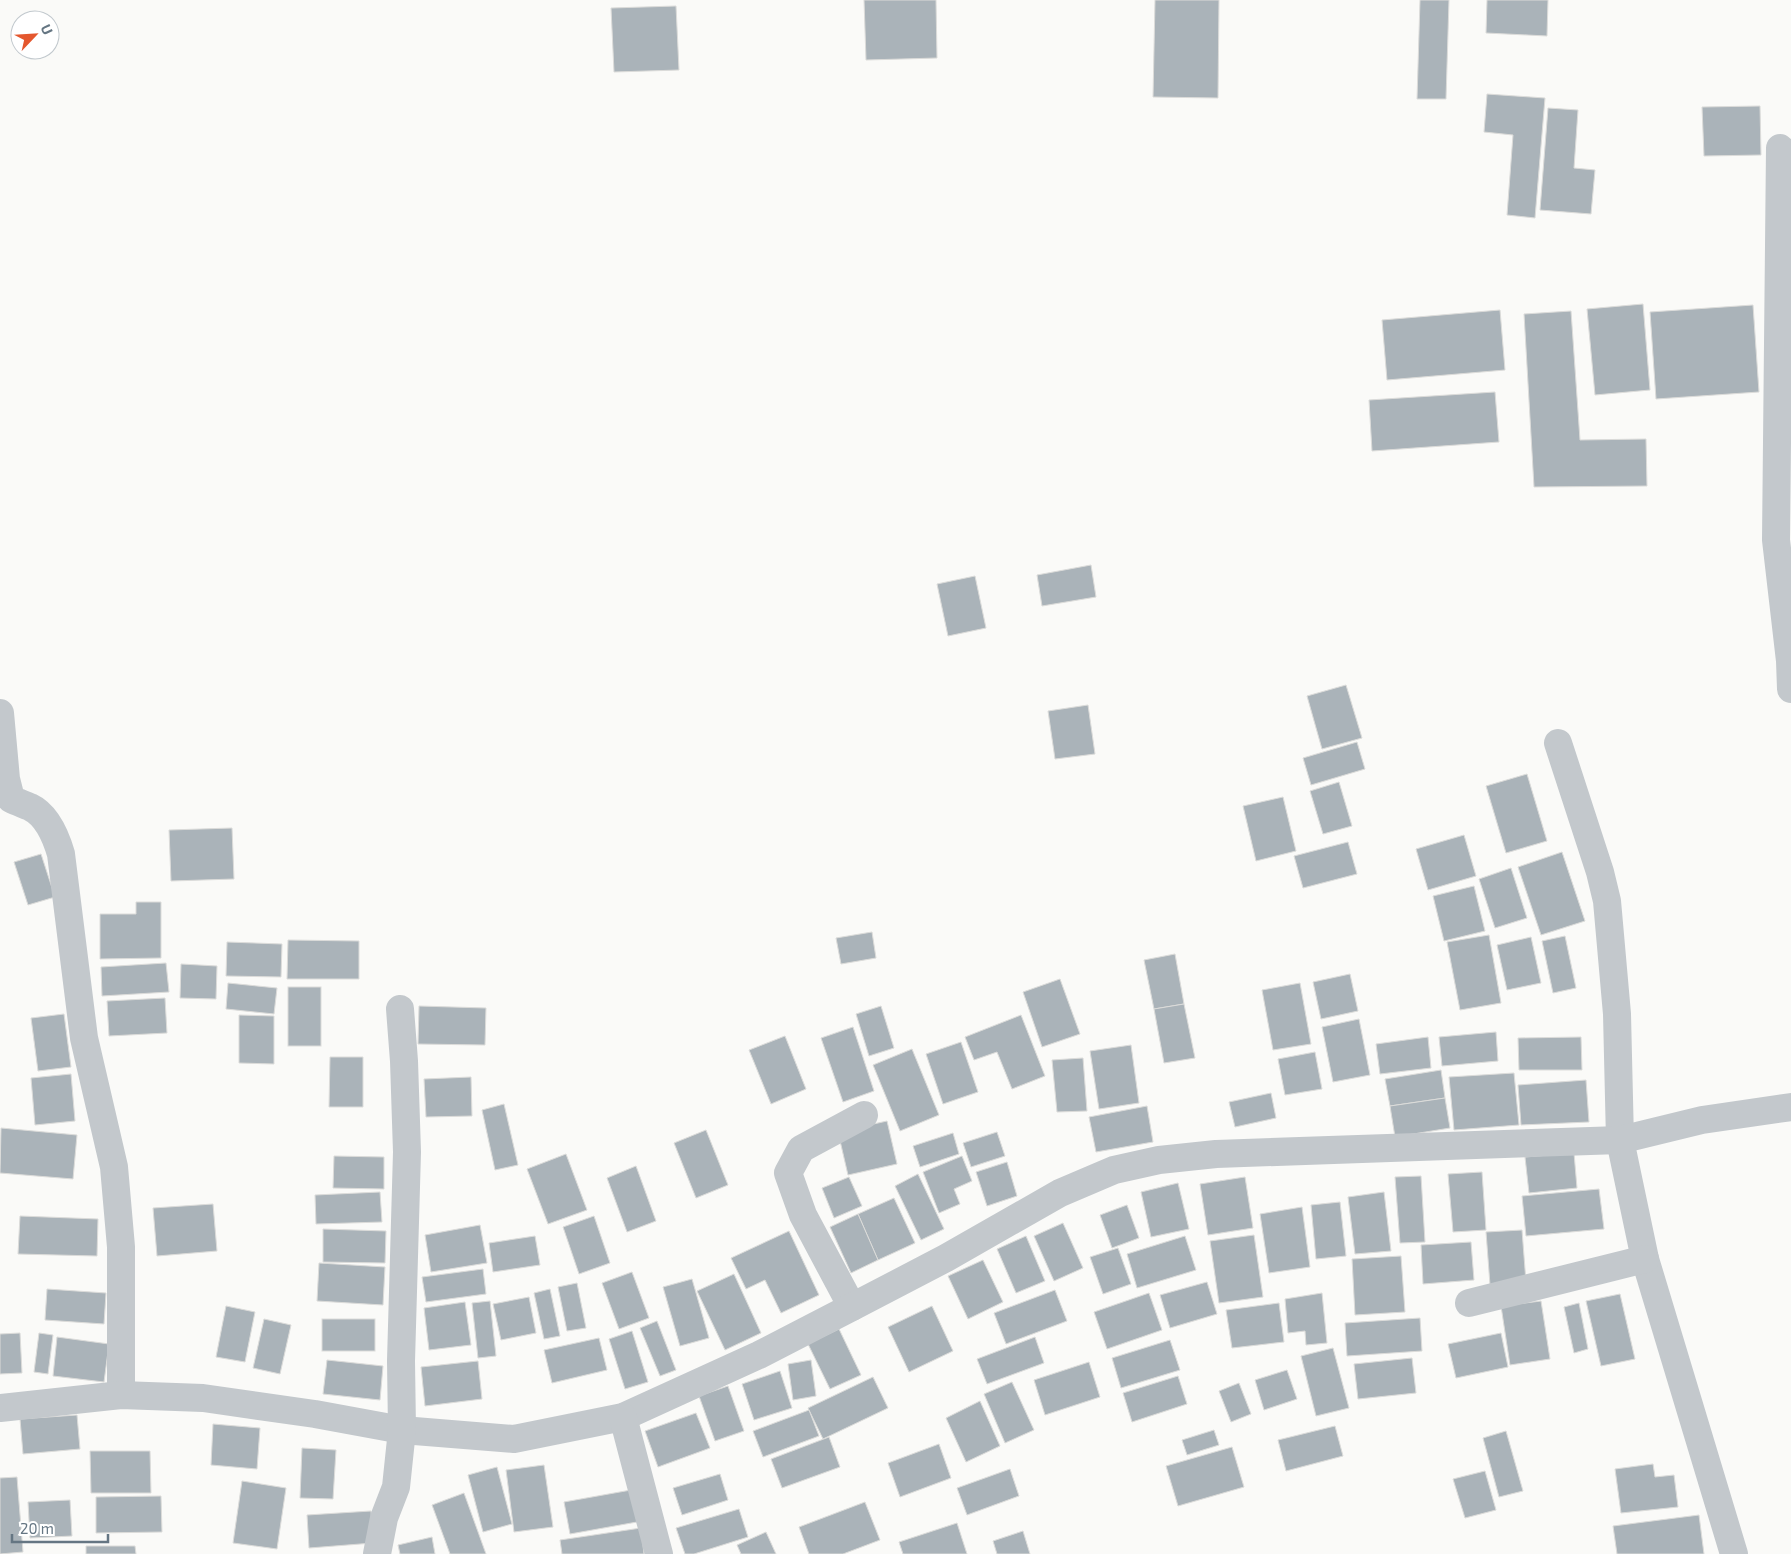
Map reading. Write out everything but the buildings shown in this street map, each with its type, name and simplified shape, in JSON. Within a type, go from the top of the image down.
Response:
[{"type":"street","points":[[1780,148],[1776,540],[1790,661],[1791,689]]},
{"type":"street","points":[[0,712],[6,778],[11,799],[40,814],[52,830],[61,854],[84,1038],[114,1167],[121,1247],[121,1395]]},
{"type":"street","points":[[1558,743],[1600,872],[1606,902],[1617,1014],[1620,1140],[1645,1259],[1734,1554]]},
{"type":"street","points":[[377,1554],[384,1518],[396,1487],[402,1430],[401,1352],[407,1152],[400,1009]]},
{"type":"street","points":[[0,1408],[121,1395],[203,1398],[315,1414],[402,1430],[514,1439],[624,1417],[759,1354],[946,1258],[1060,1193],[1114,1170],[1159,1160],[1216,1154],[1620,1140],[1702,1120],[1791,1107]]},
{"type":"street","points":[[852,1307],[803,1215],[788,1173],[801,1149],[864,1115]]},
{"type":"street","points":[[1469,1302],[1645,1259]]},
{"type":"street","points":[[624,1417],[659,1554]]}]
